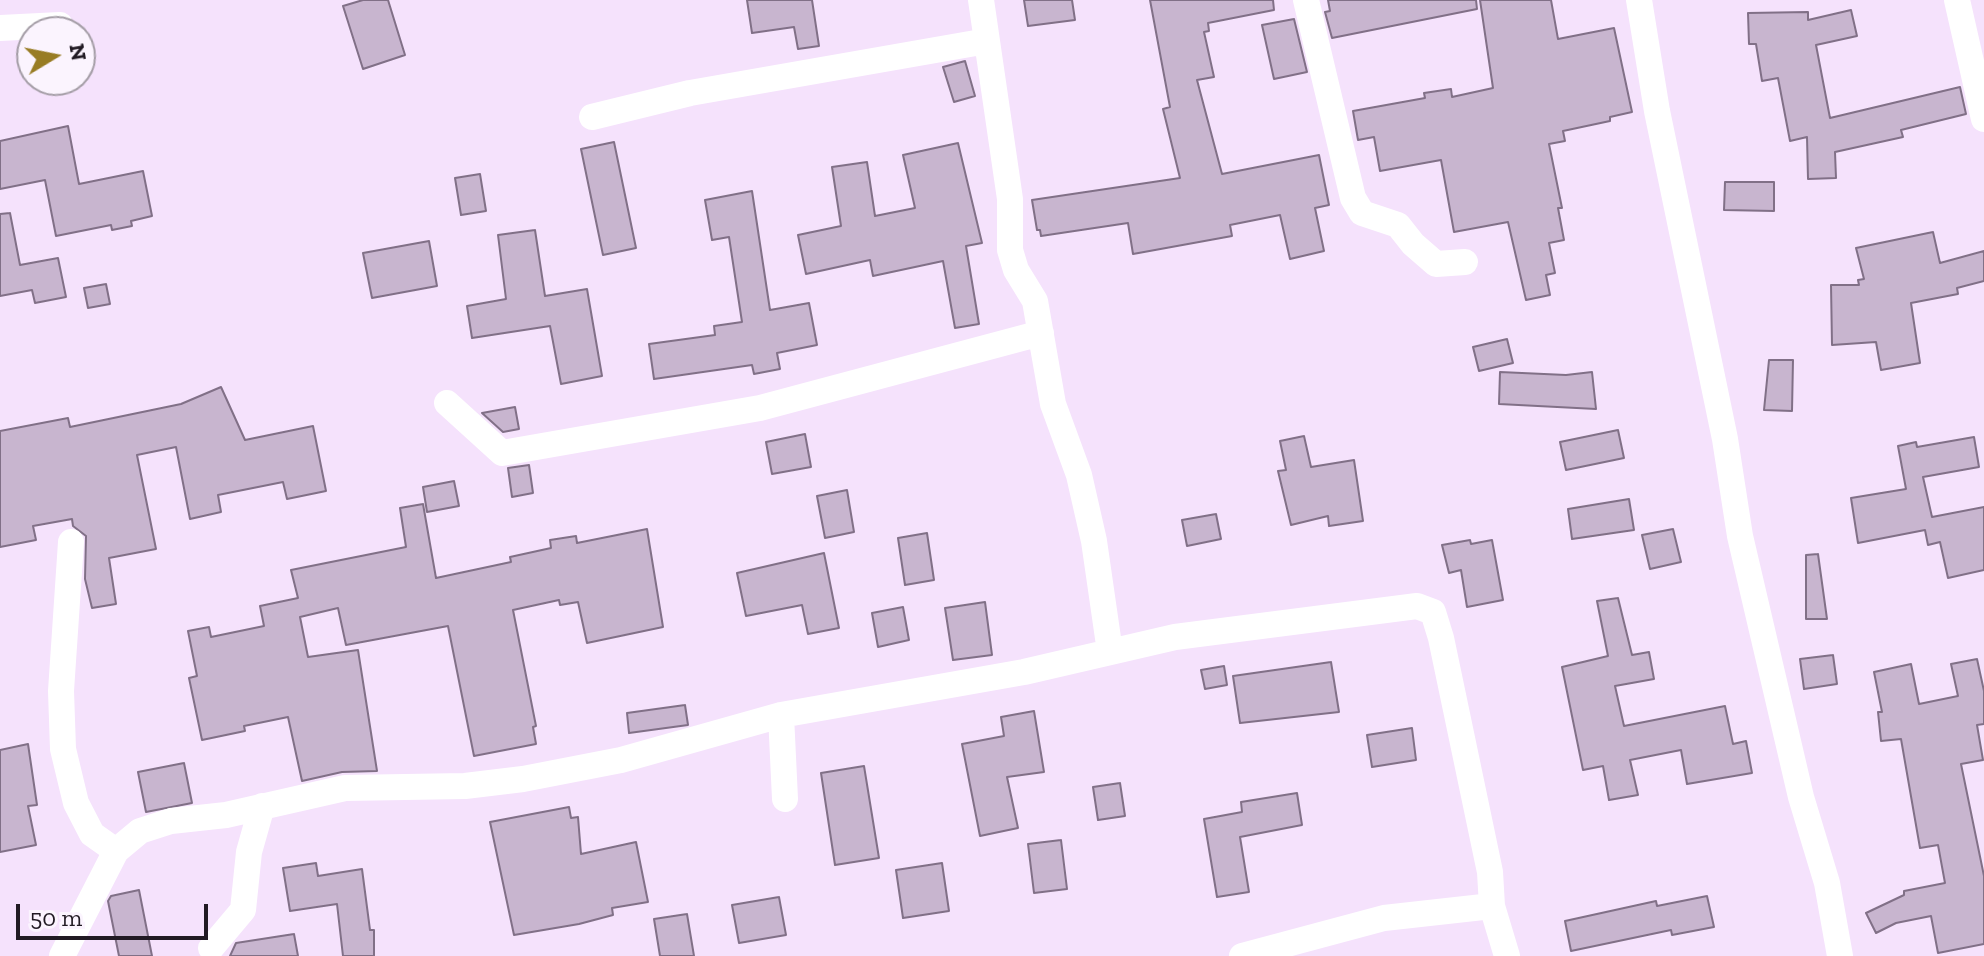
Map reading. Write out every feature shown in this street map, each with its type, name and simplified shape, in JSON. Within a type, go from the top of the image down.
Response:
[{"type":"street","points":[[981,0],[1010,199],[1010,250],[1016,270],[1035,301],[1053,404],[1079,475],[1094,541],[1110,652]]},
{"type":"street","points":[[1306,0],[1353,198],[1362,213],[1398,225],[1413,244],[1436,264],[1465,262]]},
{"type":"street","points":[[1639,0],[1657,111],[1725,439],[1740,536],[1801,797],[1827,883],[1840,956]]},
{"type":"street","points":[[1957,0],[1984,119]]},
{"type":"street","points":[[592,117],[690,93],[987,41]]},
{"type":"street","points":[[447,403],[502,453],[760,408],[1041,333]]},
{"type":"street","points":[[71,542],[61,691],[63,749],[76,803],[92,834],[116,851]]},
{"type":"street","points":[[62,956],[116,851],[140,831],[171,821],[226,815],[345,788],[465,786],[523,779],[621,760],[781,715],[1024,672],[1175,637],[1417,606],[1433,612],[1490,872],[1492,906],[1507,956]]},
{"type":"street","points":[[781,715],[785,799]]},
{"type":"street","points":[[211,948],[243,910],[249,852],[262,806]]},
{"type":"street","points":[[1242,956],[1384,918],[1492,906]]},
{"type":"building","points":[[363,0],[388,0],[405,55],[363,69],[343,6]]},
{"type":"building","points":[[747,0],[812,0],[819,46],[798,49],[794,27],[752,33]]},
{"type":"building","points":[[1024,0],[1072,0],[1075,20],[1028,26]]},
{"type":"building","points":[[1150,0],[1273,0],[1274,10],[1208,23],[1209,31],[1204,32],[1214,77],[1197,80],[1222,174],[1319,155],[1329,205],[1315,208],[1324,251],[1290,259],[1280,215],[1230,225],[1232,236],[1133,254],[1128,223],[1041,236],[1040,230],[1037,230],[1032,200],[1180,178],[1163,109],[1170,107]]},
{"type":"building","points":[[1328,0],[1476,0],[1477,9],[1332,38],[1325,12],[1330,11]]},
{"type":"building","points":[[1480,0],[1551,0],[1558,39],[1614,28],[1632,112],[1610,117],[1610,121],[1563,131],[1565,141],[1549,144],[1562,208],[1558,208],[1564,240],[1549,243],[1555,273],[1546,275],[1550,295],[1526,300],[1508,222],[1454,232],[1441,160],[1380,171],[1374,137],[1358,140],[1353,111],[1425,98],[1424,93],[1451,89],[1452,97],[1493,88]]},
{"type":"building","points":[[1851,10],[1857,36],[1816,45],[1830,118],[1960,87],[1966,114],[1901,130],[1903,137],[1835,152],[1836,178],[1808,179],[1807,137],[1790,141],[1778,78],[1762,81],[1756,44],[1749,44],[1748,13],[1808,12],[1808,20]]},
{"type":"building","points":[[1294,19],[1307,72],[1274,79],[1262,25]]},
{"type":"building","points":[[965,61],[975,96],[954,102],[943,67]]},
{"type":"building","points":[[68,126],[79,184],[143,171],[152,216],[131,221],[132,226],[112,230],[111,225],[56,236],[45,180],[0,189],[0,141]]},
{"type":"building","points":[[614,142],[636,248],[603,255],[581,149]]},
{"type":"building","points":[[958,143],[982,243],[966,246],[979,324],[955,328],[943,261],[873,276],[870,260],[806,274],[798,235],[841,226],[832,167],[867,162],[875,216],[915,208],[903,155]]},
{"type":"building","points":[[480,174],[486,211],[461,215],[455,178]]},
{"type":"building","points":[[1725,182],[1774,182],[1774,211],[1724,210]]},
{"type":"building","points":[[752,191],[770,310],[809,303],[817,345],[777,353],[780,369],[754,374],[752,365],[654,379],[649,344],[715,335],[714,326],[742,322],[729,237],[712,240],[705,200]]},
{"type":"building","points":[[10,213],[20,265],[58,258],[66,297],[35,303],[32,290],[0,296],[0,214]]},
{"type":"building","points":[[535,230],[545,296],[587,289],[602,376],[561,384],[550,326],[472,338],[467,306],[506,299],[498,235]]},
{"type":"building","points":[[1933,232],[1940,263],[1984,251],[1984,281],[1957,288],[1958,294],[1911,303],[1920,363],[1881,370],[1876,342],[1832,345],[1831,285],[1859,285],[1858,280],[1864,279],[1856,248]]},
{"type":"building","points":[[429,241],[437,286],[372,298],[363,253]]},
{"type":"building","points":[[106,284],[110,304],[88,308],[84,288]]},
{"type":"building","points":[[1507,339],[1513,363],[1479,371],[1473,347]]},
{"type":"building","points":[[1769,360],[1793,360],[1792,411],[1764,410]]},
{"type":"building","points":[[1500,372],[1566,375],[1592,372],[1596,409],[1499,404]]},
{"type":"building","points":[[221,387],[245,440],[313,426],[326,491],[287,499],[283,482],[218,495],[221,512],[190,519],[176,447],[137,455],[156,549],[109,558],[116,604],[92,608],[85,579],[86,536],[73,526],[72,519],[33,526],[36,540],[0,547],[0,431],[68,418],[70,427],[181,404]]},
{"type":"building","points":[[515,407],[519,429],[503,432],[482,413]]},
{"type":"building","points":[[1618,430],[1624,458],[1566,470],[1560,442]]},
{"type":"building","points":[[805,434],[811,467],[772,474],[766,442]]},
{"type":"building","points":[[1304,436],[1311,467],[1354,460],[1363,521],[1329,526],[1328,516],[1291,525],[1278,471],[1286,470],[1280,441]]},
{"type":"building","points":[[1974,437],[1979,467],[1923,477],[1932,517],[1984,507],[1984,570],[1948,578],[1940,542],[1928,545],[1925,530],[1858,543],[1851,498],[1906,489],[1898,446],[1916,442],[1917,447]]},
{"type":"building","points":[[529,465],[533,493],[512,497],[508,468]]},
{"type":"building","points":[[454,481],[459,506],[427,512],[423,487]]},
{"type":"building","points":[[847,490],[854,532],[825,538],[817,496]]},
{"type":"building","points":[[1629,499],[1634,530],[1572,539],[1568,509]]},
{"type":"building","points":[[423,504],[436,578],[511,562],[510,557],[551,548],[550,540],[576,536],[577,543],[647,529],[663,627],[587,643],[578,602],[560,605],[559,600],[513,610],[536,726],[533,727],[536,744],[474,756],[448,626],[346,645],[338,608],[300,617],[308,657],[358,650],[377,771],[342,772],[302,781],[288,717],[244,726],[245,731],[202,740],[189,678],[197,676],[188,631],[209,627],[211,637],[264,626],[260,606],[298,598],[291,570],[406,547],[400,508]]},
{"type":"building","points":[[1216,514],[1221,539],[1187,546],[1182,520]]},
{"type":"building","points":[[1673,529],[1681,562],[1650,569],[1642,535]]},
{"type":"building","points":[[927,533],[934,580],[905,585],[898,538]]},
{"type":"building","points":[[1470,540],[1471,544],[1492,540],[1503,600],[1467,607],[1461,570],[1449,573],[1442,545]]},
{"type":"building","points":[[824,553],[839,628],[808,634],[802,605],[746,616],[737,573]]},
{"type":"building","points":[[1818,554],[1827,619],[1806,619],[1806,555]]},
{"type":"building","points":[[1618,598],[1632,655],[1649,652],[1654,679],[1615,686],[1624,726],[1725,706],[1733,744],[1746,741],[1752,773],[1687,784],[1681,750],[1630,760],[1638,795],[1609,800],[1603,766],[1583,770],[1562,667],[1608,656],[1597,601]]},
{"type":"building","points":[[985,602],[992,655],[953,660],[945,608]]},
{"type":"building","points":[[903,607],[909,640],[878,647],[872,613]]},
{"type":"building","points":[[1833,655],[1837,684],[1804,689],[1800,659]]},
{"type":"building","points":[[1977,659],[1984,691],[1984,724],[1977,725],[1983,760],[1961,764],[1984,876],[1984,944],[1938,953],[1931,916],[1896,923],[1876,933],[1866,913],[1904,895],[1904,891],[1945,883],[1938,845],[1920,848],[1901,739],[1881,741],[1878,712],[1882,712],[1874,672],[1911,664],[1919,704],[1958,696],[1951,664]]},
{"type":"building","points":[[1331,662],[1339,712],[1240,723],[1233,676]]},
{"type":"building","points":[[1224,666],[1227,685],[1205,689],[1201,670]]},
{"type":"building","points":[[685,705],[688,725],[629,733],[627,713]]},
{"type":"building","points":[[1034,711],[1044,772],[1007,777],[1018,828],[980,836],[962,744],[1004,736],[1001,717]]},
{"type":"building","points":[[1412,728],[1416,760],[1372,767],[1367,735]]},
{"type":"building","points":[[28,744],[37,805],[28,806],[36,845],[0,852],[0,750]]},
{"type":"building","points":[[184,763],[192,803],[146,812],[138,772]]},
{"type":"building","points":[[864,766],[879,858],[835,865],[821,773]]},
{"type":"building","points":[[1120,783],[1125,816],[1098,820],[1093,787]]},
{"type":"building","points":[[1297,793],[1302,825],[1240,837],[1249,892],[1217,897],[1204,819],[1242,812],[1241,802]]},
{"type":"building","points":[[569,807],[571,818],[578,817],[581,854],[636,842],[648,902],[612,908],[613,915],[579,924],[514,935],[490,822]]},
{"type":"building","points":[[1061,840],[1067,889],[1034,893],[1028,844]]},
{"type":"building","points":[[316,863],[318,876],[362,869],[370,930],[374,930],[374,956],[343,956],[337,904],[290,911],[283,868]]},
{"type":"building","points":[[942,863],[949,911],[903,918],[896,870]]},
{"type":"building","points":[[139,890],[152,956],[119,956],[108,901],[111,896]]},
{"type":"building","points":[[1707,896],[1714,927],[1672,935],[1671,930],[1571,951],[1565,921],[1656,901],[1657,906]]},
{"type":"building","points":[[779,897],[786,935],[739,943],[732,905]]},
{"type":"building","points":[[687,914],[694,956],[660,956],[654,919]]},
{"type":"building","points":[[294,934],[298,956],[230,956],[236,943]]}]
